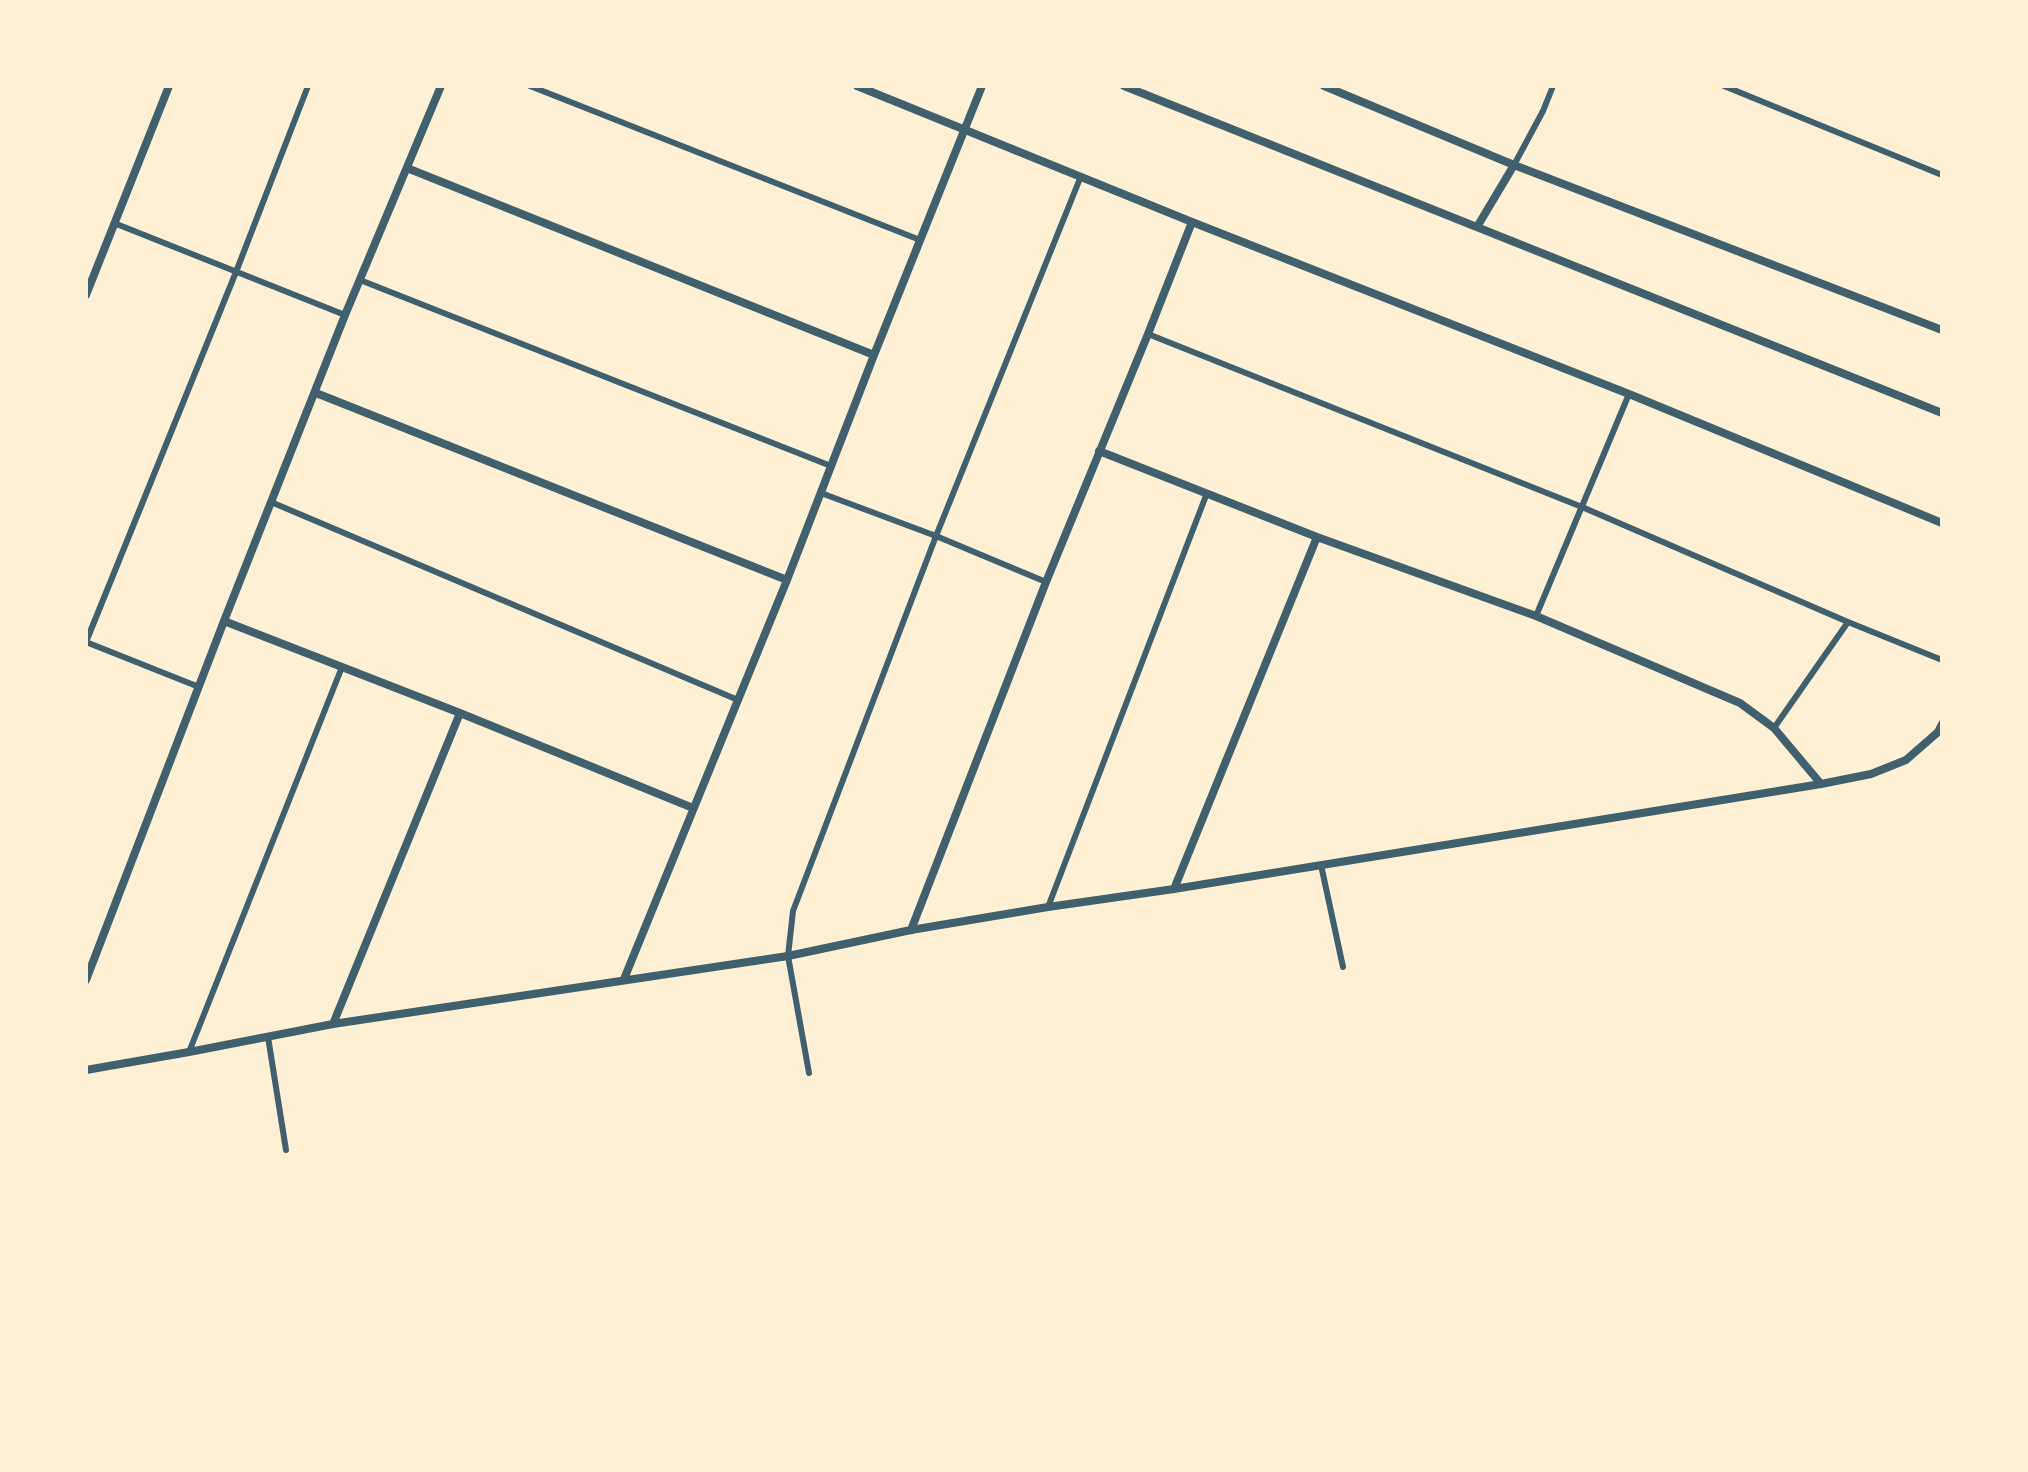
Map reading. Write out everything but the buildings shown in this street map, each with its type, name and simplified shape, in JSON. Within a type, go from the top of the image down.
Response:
[{"type":"street","points":[[86,295],[169,86]]},
{"type":"street","points":[[86,980],[345,315],[441,86]]},
{"type":"street","points":[[857,86],[1629,394],[1942,523]]},
{"type":"street","points":[[624,979],[787,580],[982,86]]},
{"type":"street","points":[[1124,86],[1942,413]]},
{"type":"street","points":[[1324,86],[1514,165],[1942,330]]},
{"type":"street","points":[[1477,227],[1514,165]]},
{"type":"street","points":[[407,168],[874,355]]},
{"type":"street","points":[[911,930],[1046,582],[1192,222]]},
{"type":"street","points":[[316,393],[787,580]]},
{"type":"street","points":[[1099,451],[1317,537],[1536,616],[1740,703],[1774,728],[1821,784]]},
{"type":"street","points":[[1174,889],[1317,537]]},
{"type":"street","points":[[224,621],[693,808]]},
{"type":"street","points":[[333,1024],[460,713]]},
{"type":"street","points":[[86,1070],[333,1024],[788,956],[911,930],[1048,907],[1821,784],[1871,774],[1906,760],[1938,732],[1942,724]]},
{"type":"lane","points":[[199,687],[86,642],[308,86]]},
{"type":"lane","points":[[530,86],[920,240]]},
{"type":"lane","points":[[1514,165],[1553,86]]},
{"type":"lane","points":[[1724,86],[1942,175]]},
{"type":"lane","points":[[809,1073],[788,956],[793,911],[936,536],[1081,176]]},
{"type":"lane","points":[[114,223],[345,315]]},
{"type":"lane","points":[[360,280],[831,466]]},
{"type":"lane","points":[[1148,334],[1582,507],[1942,660]]},
{"type":"lane","points":[[1536,616],[1629,394]]},
{"type":"lane","points":[[821,493],[1046,582]]},
{"type":"lane","points":[[1048,907],[1207,493]]},
{"type":"lane","points":[[271,502],[738,700]]},
{"type":"lane","points":[[1774,728],[1848,622]]},
{"type":"lane","points":[[189,1052],[342,667]]},
{"type":"lane","points":[[1321,865],[1343,967]]},
{"type":"lane","points":[[268,1037],[286,1150]]}]
